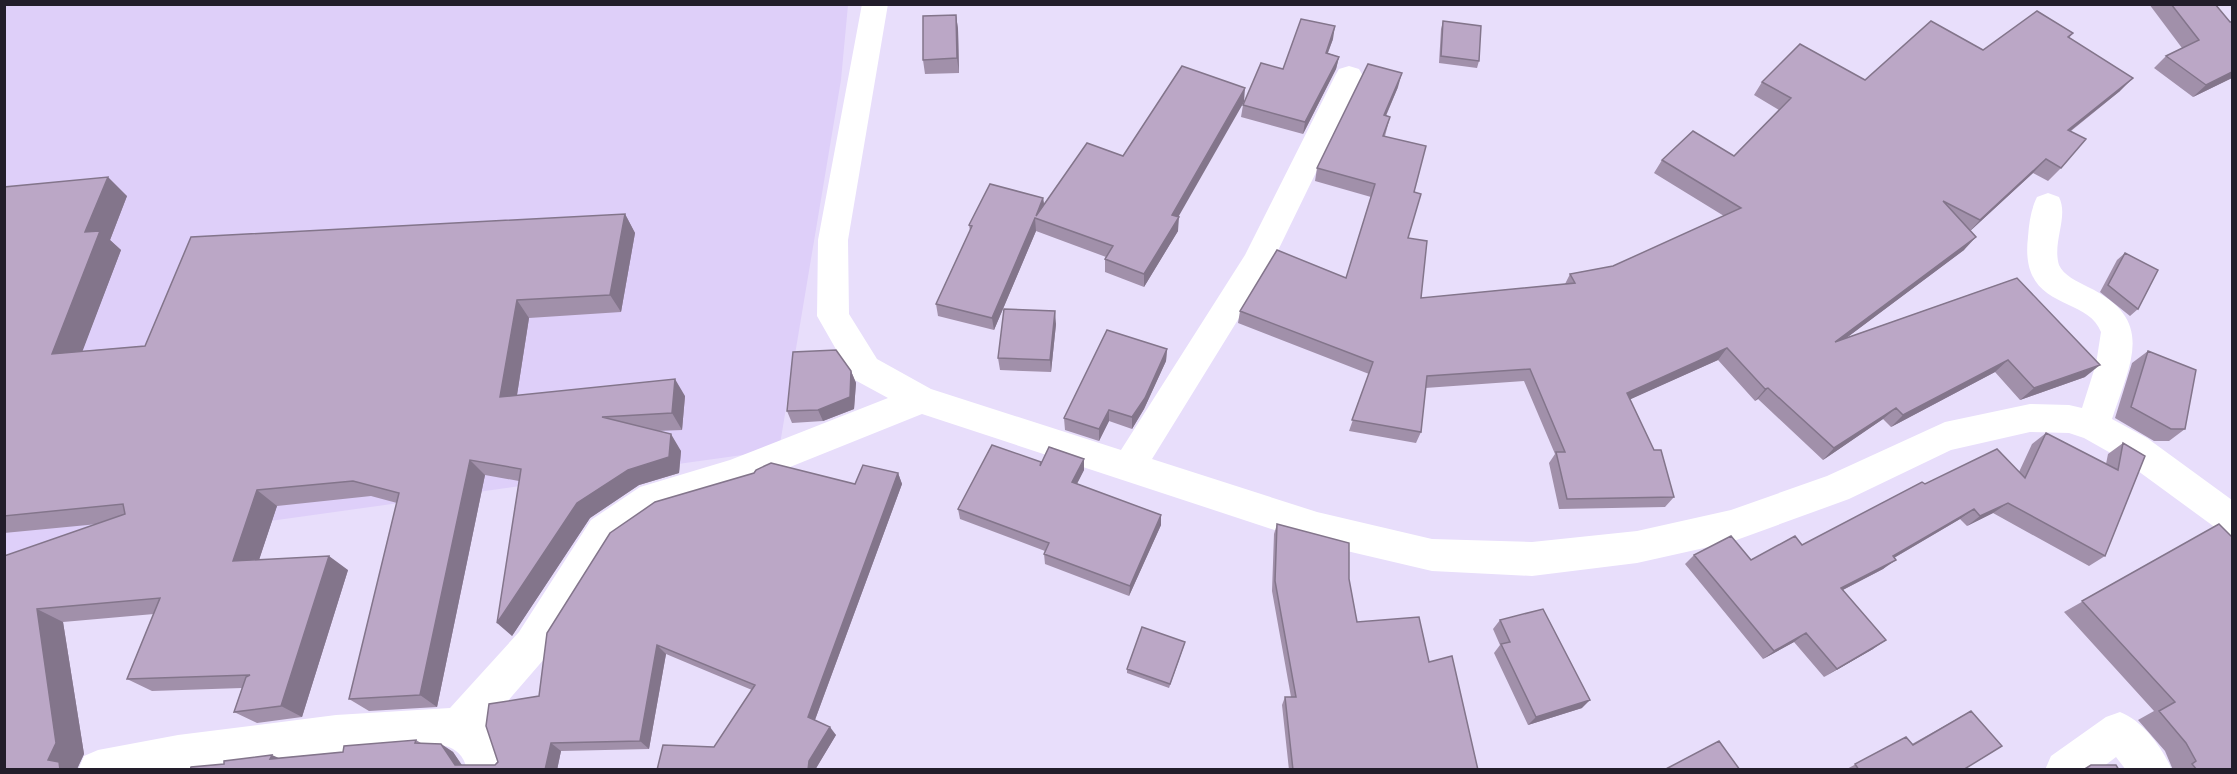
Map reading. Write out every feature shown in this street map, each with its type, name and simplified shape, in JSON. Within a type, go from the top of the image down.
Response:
[{"type":"street","points":[[876,4],[833,240],[833,316],[865,369],[921,400],[1317,528],[1432,555],[1532,559],[1637,547],[1731,526],[1837,488],[1945,437],[2030,418],[2069,419],[2093,426],[2135,449],[2227,508]]},
{"type":"street","points":[[1129,467],[1257,262],[1349,76]]},
{"type":"street","points":[[2048,205],[2042,246],[2044,267],[2060,285],[2110,317],[2117,332],[2114,352],[2093,426]]},
{"type":"street","points":[[458,728],[532,645],[604,531],[652,498],[733,474],[921,400]]},
{"type":"street","points":[[98,770],[178,754],[336,734],[440,726],[458,728],[481,747],[487,770]]},
{"type":"street","points":[[2065,770],[2120,731],[2152,770]]},
{"type":"shaded area","points":[[4,5],[848,5],[841,80],[779,450],[5,558]]},
{"type":"building","points":[[2171,4],[2215,4],[2232,22],[2232,72],[2206,85],[2166,56],[2199,40]]},
{"type":"building","points":[[2037,11],[2073,33],[2068,37],[2133,78],[2068,130],[2086,139],[2061,168],[2046,159],[1980,220],[1943,201],[1976,237],[1835,342],[2017,278],[2100,365],[2034,388],[2008,360],[1903,415],[1896,408],[1834,448],[1768,388],[1765,389],[1727,348],[1627,393],[1654,450],[1661,450],[1674,497],[1567,499],[1556,452],[1565,452],[1530,369],[1427,376],[1421,432],[1352,420],[1373,362],[1240,311],[1277,250],[1346,278],[1375,184],[1317,168],[1368,64],[1402,73],[1384,115],[1390,117],[1383,136],[1426,146],[1414,192],[1421,194],[1408,238],[1427,241],[1421,298],[1575,283],[1570,274],[1613,266],[1741,208],[1662,160],[1693,131],[1734,156],[1791,98],[1762,82],[1800,44],[1865,80],[1931,21],[1983,50]]},
{"type":"building","points":[[956,15],[957,58],[923,60],[923,16]]},
{"type":"building","points":[[1301,19],[1335,26],[1326,53],[1339,57],[1305,122],[1243,105],[1261,63],[1283,69]]},
{"type":"building","points":[[1443,21],[1481,26],[1479,61],[1441,56]]},
{"type":"building","points":[[1182,66],[1245,88],[1172,215],[1179,217],[1144,274],[1105,259],[1113,246],[1035,218],[992,318],[936,304],[972,226],[969,225],[990,184],[1043,198],[1036,216],[1087,143],[1123,156]]},
{"type":"building","points":[[108,177],[85,232],[100,231],[52,354],[145,346],[191,237],[625,214],[610,295],[517,300],[500,397],[675,379],[672,413],[602,417],[671,434],[669,457],[628,470],[577,503],[497,623],[521,469],[470,460],[420,695],[349,699],[399,493],[353,481],[257,490],[233,561],[329,556],[281,706],[234,712],[246,677],[250,675],[127,679],[160,598],[37,609],[56,743],[48,760],[59,762],[60,770],[4,770],[4,556],[125,514],[123,504],[4,516],[4,187]]},
{"type":"building","points":[[2125,253],[2158,270],[2138,309],[2108,285]]},
{"type":"building","points":[[1004,309],[1055,311],[1050,360],[998,358]]},
{"type":"building","points":[[1107,330],[1167,349],[1145,398],[1132,417],[1109,410],[1099,429],[1064,418]]},
{"type":"building","points":[[836,350],[851,371],[850,397],[818,410],[787,411],[793,352]]},
{"type":"building","points":[[2148,351],[2196,370],[2185,429],[2171,429],[2131,407]]},
{"type":"building","points":[[2046,433],[2118,470],[2123,443],[2145,456],[2105,556],[2008,503],[1980,516],[1974,509],[1893,556],[1896,560],[1841,588],[1886,640],[1837,669],[1806,633],[1774,651],[1694,555],[1731,536],[1751,560],[1795,536],[1802,545],[1922,482],[1925,484],[1997,449],[2025,478]]},
{"type":"building","points":[[992,445],[1041,462],[1040,466],[1049,447],[1084,459],[1072,482],[1161,515],[1130,586],[1044,554],[1049,543],[958,509]]},
{"type":"building","points":[[771,463],[855,484],[863,465],[898,473],[808,717],[830,727],[809,761],[808,770],[657,770],[663,745],[714,747],[755,685],[657,645],[640,741],[551,743],[545,770],[190,770],[191,767],[224,764],[224,761],[272,755],[270,759],[343,752],[344,746],[416,740],[415,743],[441,744],[455,765],[495,765],[498,762],[486,726],[489,704],[539,696],[547,633],[610,533],[655,502],[754,473]]},
{"type":"building","points":[[1277,524],[1349,543],[1349,579],[1357,622],[1419,617],[1429,662],[1452,656],[1478,770],[1293,770],[1285,697],[1296,697],[1275,581]]},
{"type":"building","points":[[2219,524],[2232,537],[2232,770],[2197,770],[2192,764],[2196,761],[2186,743],[2159,711],[2175,702],[2082,601]]},
{"type":"building","points":[[1543,609],[1590,700],[1536,717],[1501,644],[1510,642],[1500,620]]},
{"type":"building","points":[[1142,627],[1185,642],[1170,684],[1127,669]]},
{"type":"building","points":[[1971,711],[2002,746],[1963,770],[1859,770],[1855,764],[1906,737],[1913,745]]},
{"type":"building","points":[[1719,741],[1740,770],[1664,770]]},
{"type":"building","points":[[2091,765],[2116,765],[2119,770],[2083,770]]}]
